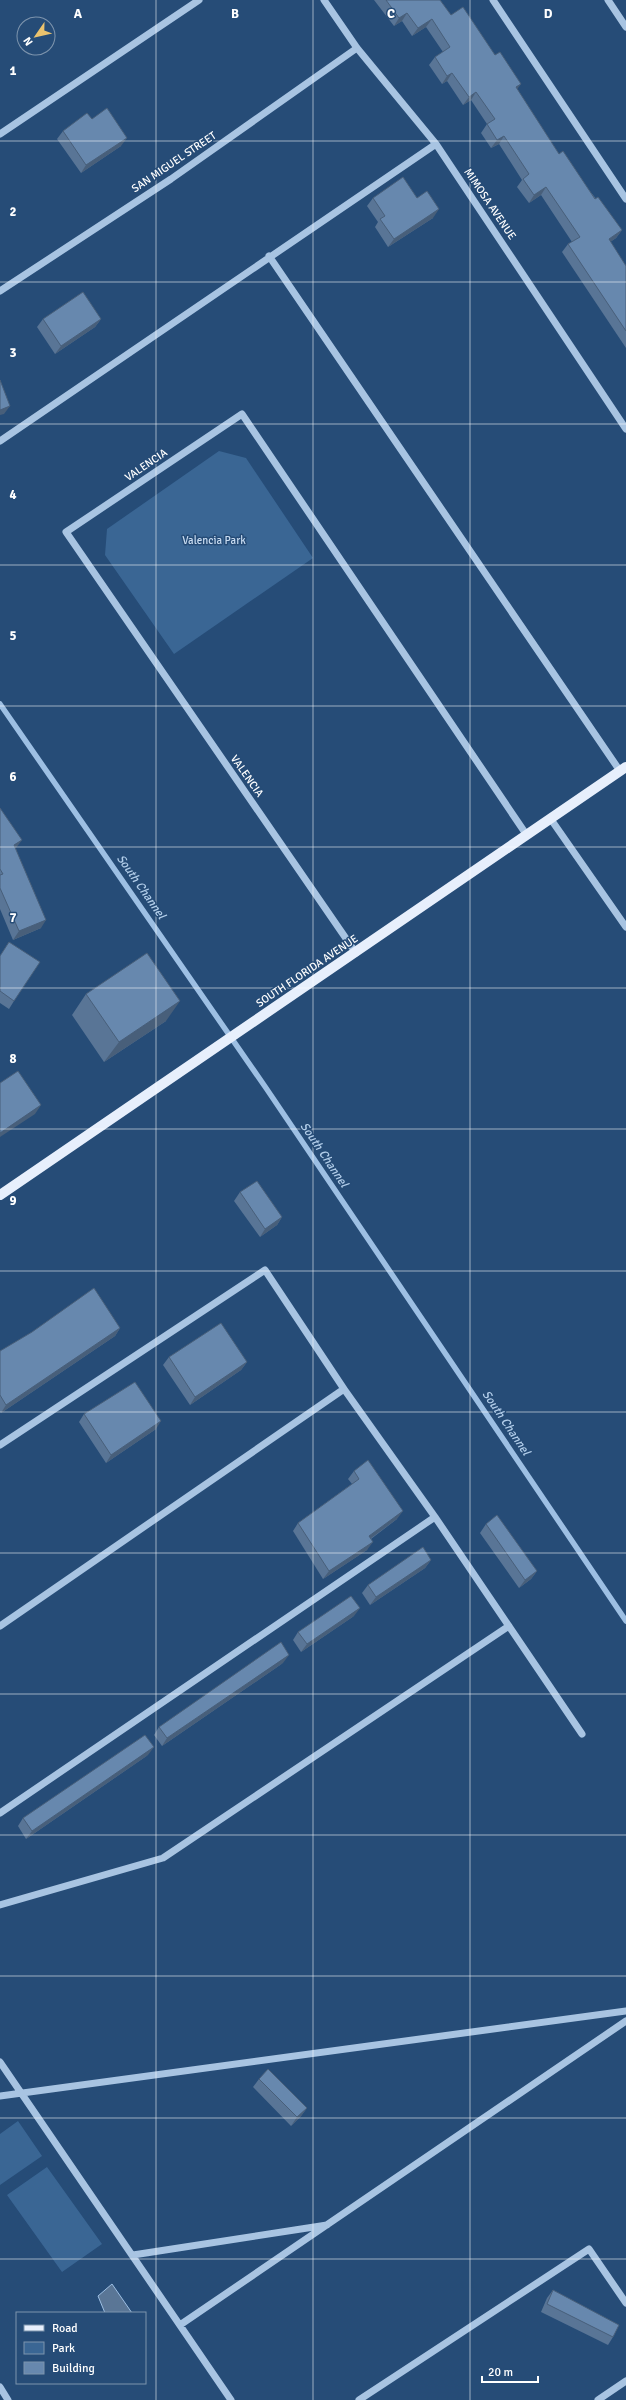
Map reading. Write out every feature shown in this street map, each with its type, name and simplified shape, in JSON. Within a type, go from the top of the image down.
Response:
[{"type":"main road","name":"SOUTH FLORIDA AVENUE","points":[[0,1195],[623,769]]},
{"type":"street","points":[[0,134],[199,0]]},
{"type":"street","name":"MIMOSA AVENUE","points":[[324,0],[357,48],[436,144],[626,429]]},
{"type":"street","points":[[493,0],[626,200]]},
{"type":"street","points":[[608,0],[626,27]]},
{"type":"street","name":"SAN MIGUEL STREET","points":[[0,291],[171,178],[357,48]]},
{"type":"street","points":[[0,441],[269,256],[436,144]]},
{"type":"street","points":[[269,256],[623,769]]},
{"type":"street","name":"VALENCIA","points":[[356,953],[66,532],[242,414],[526,834]]},
{"type":"street","points":[[550,818],[626,927]]},
{"type":"street","points":[[0,1444],[265,1270],[344,1389],[435,1517],[582,1734]]},
{"type":"street","points":[[0,1626],[344,1389]]},
{"type":"street","points":[[0,1813],[435,1517]]},
{"type":"street","points":[[0,1905],[163,1858],[509,1626]]},
{"type":"street","points":[[0,2096],[626,2011]]},
{"type":"street","points":[[180,2325],[626,2021]]},
{"type":"street","points":[[0,2062],[134,2255],[231,2400]]},
{"type":"street","points":[[134,2255],[329,2224]]},
{"type":"street","points":[[359,2400],[589,2249],[626,2303]]},
{"type":"street","points":[[598,2400],[626,2381]]},
{"type":"street","points":[[0,2387],[8,2400]]},
{"type":"green space","name":"Valencia Park","points":[[219,451],[246,458],[313,558],[174,654],[105,555],[107,529]]},
{"type":"green space","points":[[18,2121],[42,2156],[0,2185],[0,2134]]},
{"type":"green space","points":[[47,2167],[102,2244],[62,2272],[7,2195]]},
{"type":"shaded area","points":[[112,2284],[131,2312],[105,2312],[98,2296]]},
{"type":"building","points":[[386,0],[440,0],[451,15],[463,7],[495,55],[500,52],[521,84],[516,87],[559,154],[563,151],[595,199],[598,197],[622,230],[609,239],[626,266],[626,331],[568,244],[580,237],[546,187],[534,195],[523,179],[529,174],[504,136],[497,140],[487,124],[495,119],[476,92],[469,97],[452,73],[447,76],[435,57],[450,47],[432,19],[418,28],[407,13],[399,18]]},
{"type":"building","points":[[107,108],[127,138],[86,165],[63,131],[87,113],[92,119]]},
{"type":"building","points":[[403,177],[417,198],[427,191],[439,209],[394,239],[380,219],[385,216],[373,198]]},
{"type":"building","points":[[83,292],[101,319],[61,346],[43,319]]},
{"type":"building","points":[[0,380],[10,406],[0,410]]},
{"type":"building","points":[[0,808],[22,840],[14,845],[46,920],[19,931],[0,888],[0,875],[3,874],[0,869]]},
{"type":"building","points":[[9,942],[40,962],[14,1001],[0,991],[0,956]]},
{"type":"building","points":[[147,953],[180,1001],[119,1042],[86,994]]},
{"type":"building","points":[[18,1071],[41,1105],[0,1133],[0,1083]]},
{"type":"building","points":[[257,1181],[282,1217],[265,1229],[240,1192]]},
{"type":"building","points":[[94,1288],[120,1328],[6,1405],[0,1395],[0,1351],[32,1332]]},
{"type":"building","points":[[221,1323],[247,1362],[195,1397],[169,1357]]},
{"type":"building","points":[[135,1382],[161,1421],[111,1455],[84,1414]]},
{"type":"building","points":[[368,1460],[403,1511],[369,1536],[373,1542],[329,1571],[298,1523],[359,1479],[354,1471]]},
{"type":"building","points":[[497,1515],[537,1571],[525,1580],[486,1524]]},
{"type":"building","points":[[423,1547],[431,1560],[376,1597],[368,1585]]},
{"type":"building","points":[[351,1596],[360,1608],[307,1644],[298,1632]]},
{"type":"building","points":[[281,1642],[289,1655],[167,1738],[159,1727]]},
{"type":"building","points":[[145,1735],[154,1747],[32,1831],[23,1818]]},
{"type":"building","points":[[268,2069],[307,2108],[297,2117],[259,2079]]},
{"type":"building","points":[[553,2290],[619,2325],[613,2337],[547,2304]]},
{"type":"waterway","name":"South Channel","points":[[0,704],[266,1088],[626,1621]]}]
